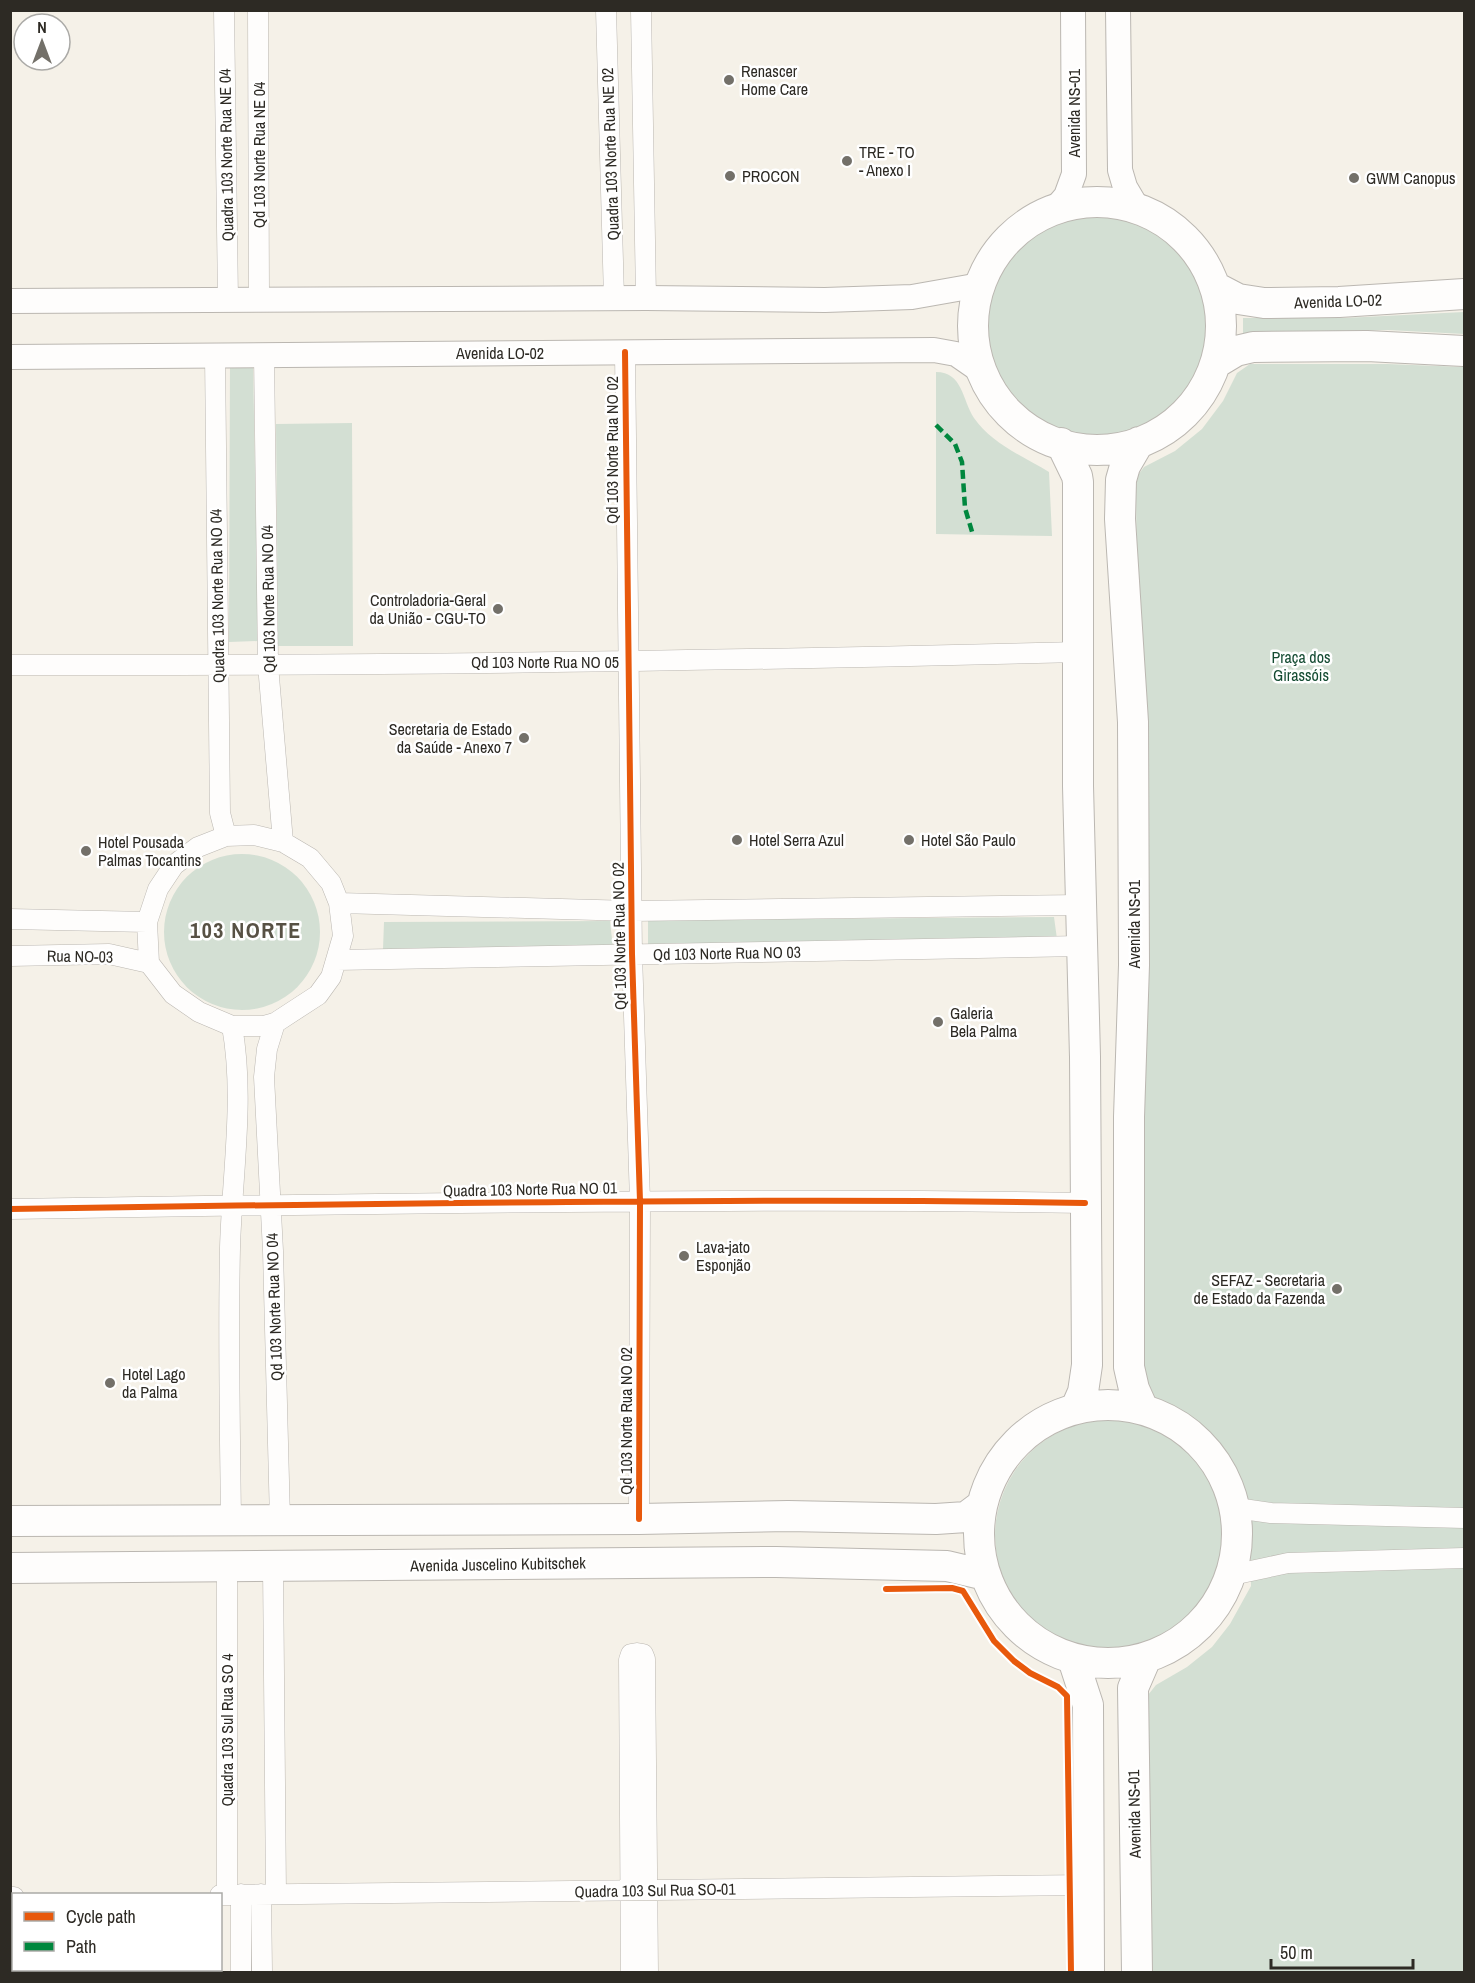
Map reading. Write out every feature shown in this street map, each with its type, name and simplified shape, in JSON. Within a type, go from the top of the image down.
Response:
[{"type":"main road","name":"Avenida NS-01","points":[[1094,202],[1138,209],[1164,222],[1186,239],[1203,262],[1215,287],[1221,319],[1221,339],[1216,363],[1203,390],[1185,413],[1161,431],[1139,442],[1105,449],[1080,448],[1061,443],[1038,434],[1017,420],[1000,402],[982,372],[976,354],[973,329],[975,304],[980,285],[992,261],[1007,242],[1032,221],[1054,210],[1094,202]]},
{"type":"main road","name":"Avenida LO-02","points":[[1215,287],[1238,299],[1264,303],[1339,302],[1464,294]]},
{"type":"main road","points":[[1216,363],[1236,351],[1253,347],[1366,346],[1464,351]]},
{"type":"main road","name":"Avenida NS-01","points":[[1139,442],[1123,473],[1120,519],[1133,733],[1134,965],[1129,1117],[1129,1367],[1134,1389],[1143,1409]]},
{"type":"main road","points":[[1061,443],[1078,482],[1078,786],[1087,1365],[1083,1392],[1076,1408]]},
{"type":"main road","points":[[1095,1405],[1123,1405],[1143,1409],[1177,1425],[1204,1446],[1224,1475],[1236,1508],[1239,1534],[1232,1575],[1218,1604],[1201,1625],[1180,1642],[1146,1658],[1107,1663],[1073,1659],[1038,1643],[1014,1623],[995,1597],[985,1575],[979,1540],[982,1505],[989,1483],[1005,1455],[1019,1440],[1051,1417],[1076,1408],[1095,1405]]},
{"type":"main road","points":[[10,1521],[639,1519],[788,1516],[936,1519],[966,1517],[982,1505]]},
{"type":"main road","name":"Avenida Juscelino Kubitschek","points":[[10,1568],[644,1561],[947,1566],[985,1575]]},
{"type":"main road","name":"Avenida NS-01","points":[[1137,1972],[1133,1688],[1146,1658]]},
{"type":"main road","points":[[1073,1659],[1088,1705],[1089,1972]]},
{"type":"street","name":"Quadra 103 Norte Rua NE 04","points":[[224,10],[228,300]]},
{"type":"street","name":"Qd 103 Norte Rua NE 04","points":[[258,10],[259,300]]},
{"type":"street","name":"Quadra 103 Norte Rua NE 02","points":[[606,10],[614,298]]},
{"type":"street","name":"Quadra 103 Norte Rua NE 02","points":[[640,10],[646,298]]},
{"type":"street","name":"Avenida NS-01","points":[[1054,210],[1066,195],[1074,174],[1073,10]]},
{"type":"street","points":[[1118,10],[1120,170],[1125,187],[1138,209]]},
{"type":"street","points":[[10,301],[886,299],[912,297],[980,285]]},
{"type":"street","name":"Avenida LO-02","points":[[10,357],[934,350],[956,354],[982,372]]},
{"type":"street","name":"Qd 103 Norte Rua NO 02","points":[[625,352],[632,954],[640,1201],[639,1519]]},
{"type":"street","name":"Qd 103 Norte Rua NO 04","points":[[264,355],[268,665],[283,842]]},
{"type":"street","name":"Quadra 103 Norte Rua NO 04","points":[[215,356],[220,813],[226,836]]},
{"type":"street","name":"Qd 103 Norte Rua NO 05","points":[[10,664],[268,665],[627,662],[1078,652]]},
{"type":"street","points":[[254,835],[283,842],[310,858],[331,883],[339,903],[343,936],[337,960],[331,977],[318,995],[275,1023],[232,1026],[199,1012],[172,994],[149,963],[147,922],[158,889],[174,865],[198,847],[226,836],[254,835]]},
{"type":"street","points":[[339,903],[632,910],[1081,905]]},
{"type":"street","points":[[10,919],[147,922]]},
{"type":"street","name":"Qd 103 Norte Rua NO 03","points":[[337,960],[1081,946]]},
{"type":"street","name":"Rua NO-03","points":[[10,956],[109,954],[149,963]]},
{"type":"street","name":"Qd 103 Norte Rua NO 04","points":[[275,1023],[267,1049],[264,1077],[271,1205],[280,1520]]},
{"type":"street","points":[[231,1521],[230,1248],[237,1078],[232,1026]]},
{"type":"street","name":"Quadra 103 Norte Rua NO 01","points":[[10,1209],[640,1201],[1085,1203]]},
{"type":"street","points":[[1236,1508],[1271,1513],[1464,1518]]},
{"type":"street","points":[[1232,1575],[1288,1563],[1464,1558]]},
{"type":"street","name":"Quadra 103 Sul Rua SO 4","points":[[227,1566],[230,1894],[241,1972]]},
{"type":"street","points":[[262,1972],[268,1894],[273,1566]]},
{"type":"street","points":[[631,1972],[639,1890],[645,1659],[643,1654],[637,1653],[631,1654],[629,1660],[639,1890],[648,1972]]},
{"type":"street","name":"Quadra 103 Sul Rua SO-01","points":[[230,1894],[1089,1885]]},
{"type":"green space","points":[[1086,215],[1108,215],[1140,223],[1159,233],[1176,247],[1190,264],[1200,283],[1206,304],[1208,326],[1206,348],[1200,369],[1190,388],[1176,405],[1159,419],[1129,433],[1108,437],[1086,437],[1065,433],[1044,424],[1026,412],[1011,397],[999,379],[990,358],[986,337],[986,315],[990,294],[999,273],[1011,255],[1026,240],[1044,228],[1065,219]]},
{"type":"green space","points":[[1464,312],[1464,334],[1388,330],[1243,333],[1243,318],[1344,318]]},
{"type":"green space","points":[[230,360],[253,360],[258,641],[229,642]]},
{"type":"green space","name":"Praça dos Girassóis","points":[[1250,364],[1387,364],[1464,367],[1464,1972],[1148,1972],[1148,1695],[1156,1685],[1187,1667],[1212,1647],[1230,1624],[1251,1586],[1249,1504],[1230,1469],[1214,1449],[1185,1425],[1157,1410],[1143,1387],[1136,487],[1138,475],[1144,467],[1175,451],[1202,429],[1223,401],[1237,373]]},
{"type":"green space","points":[[936,372],[945,373],[957,382],[974,418],[989,435],[1008,449],[1049,472],[1052,536],[936,534]]},
{"type":"green space","points":[[352,423],[353,646],[278,646],[276,424]]},
{"type":"green space","points":[[242,854],[257,855],[272,860],[297,877],[314,902],[319,917],[319,947],[314,962],[297,987],[272,1004],[257,1009],[242,1010],[227,1009],[212,1004],[187,987],[170,962],[165,947],[164,932],[165,917],[170,902],[187,877],[212,860],[227,855]]},
{"type":"green space","points":[[1054,917],[1057,939],[648,944],[648,920]]},
{"type":"green space","points":[[610,921],[613,948],[383,949],[384,922]]},
{"type":"green space","points":[[1101,1419],[1123,1419],[1157,1428],[1177,1439],[1195,1453],[1209,1471],[1220,1491],[1227,1513],[1229,1536],[1227,1559],[1220,1581],[1209,1601],[1195,1619],[1167,1639],[1146,1648],[1123,1653],[1101,1653],[1078,1648],[1057,1639],[1038,1627],[1021,1610],[1000,1570],[995,1547],[995,1525],[1000,1502],[1009,1481],[1021,1462],[1038,1445],[1078,1424]]},
{"type":"marked path","points":[[936,425],[955,444],[962,462],[965,508],[973,535]]},
{"type":"cycle path","points":[[625,352],[632,954],[640,1201],[639,1519]]},
{"type":"cycle path","points":[[10,1209],[694,1201],[1085,1203]]},
{"type":"cycle path","points":[[886,1589],[952,1588],[963,1591],[994,1641],[1014,1661],[1030,1673],[1058,1687],[1067,1696],[1071,1972]]},
{"type":"place","name":"Renascer Home Care","points":[[729,80]]},
{"type":"place","name":"TRE - TO - Anexo I","points":[[847,161]]},
{"type":"place","name":"PROCON","points":[[730,176]]},
{"type":"place","name":"GWM Canopus","points":[[1354,178]]},
{"type":"place","name":"Controladoria-Geral da União - CGU-TO","points":[[498,609]]},
{"type":"place","name":"Secretaria de Estado da Saúde - Anexo 7","points":[[524,738]]},
{"type":"place","name":"Hotel Serra Azul","points":[[737,840]]},
{"type":"place","name":"Hotel São Paulo","points":[[909,840]]},
{"type":"place","name":"Hotel Pousada Palmas Tocantins","points":[[86,851]]},
{"type":"place","name":"Galeria Bela Palma","points":[[938,1022]]},
{"type":"place","name":"Lava-jato Esponjão","points":[[684,1256]]},
{"type":"place","name":"SEFAZ - Secretaria de Estado da Fazenda","points":[[1337,1289]]},
{"type":"place","name":"Hotel Lago da Palma","points":[[110,1383]]},
{"type":"district","name":"103 NORTE","points":[[246,930]]}]
